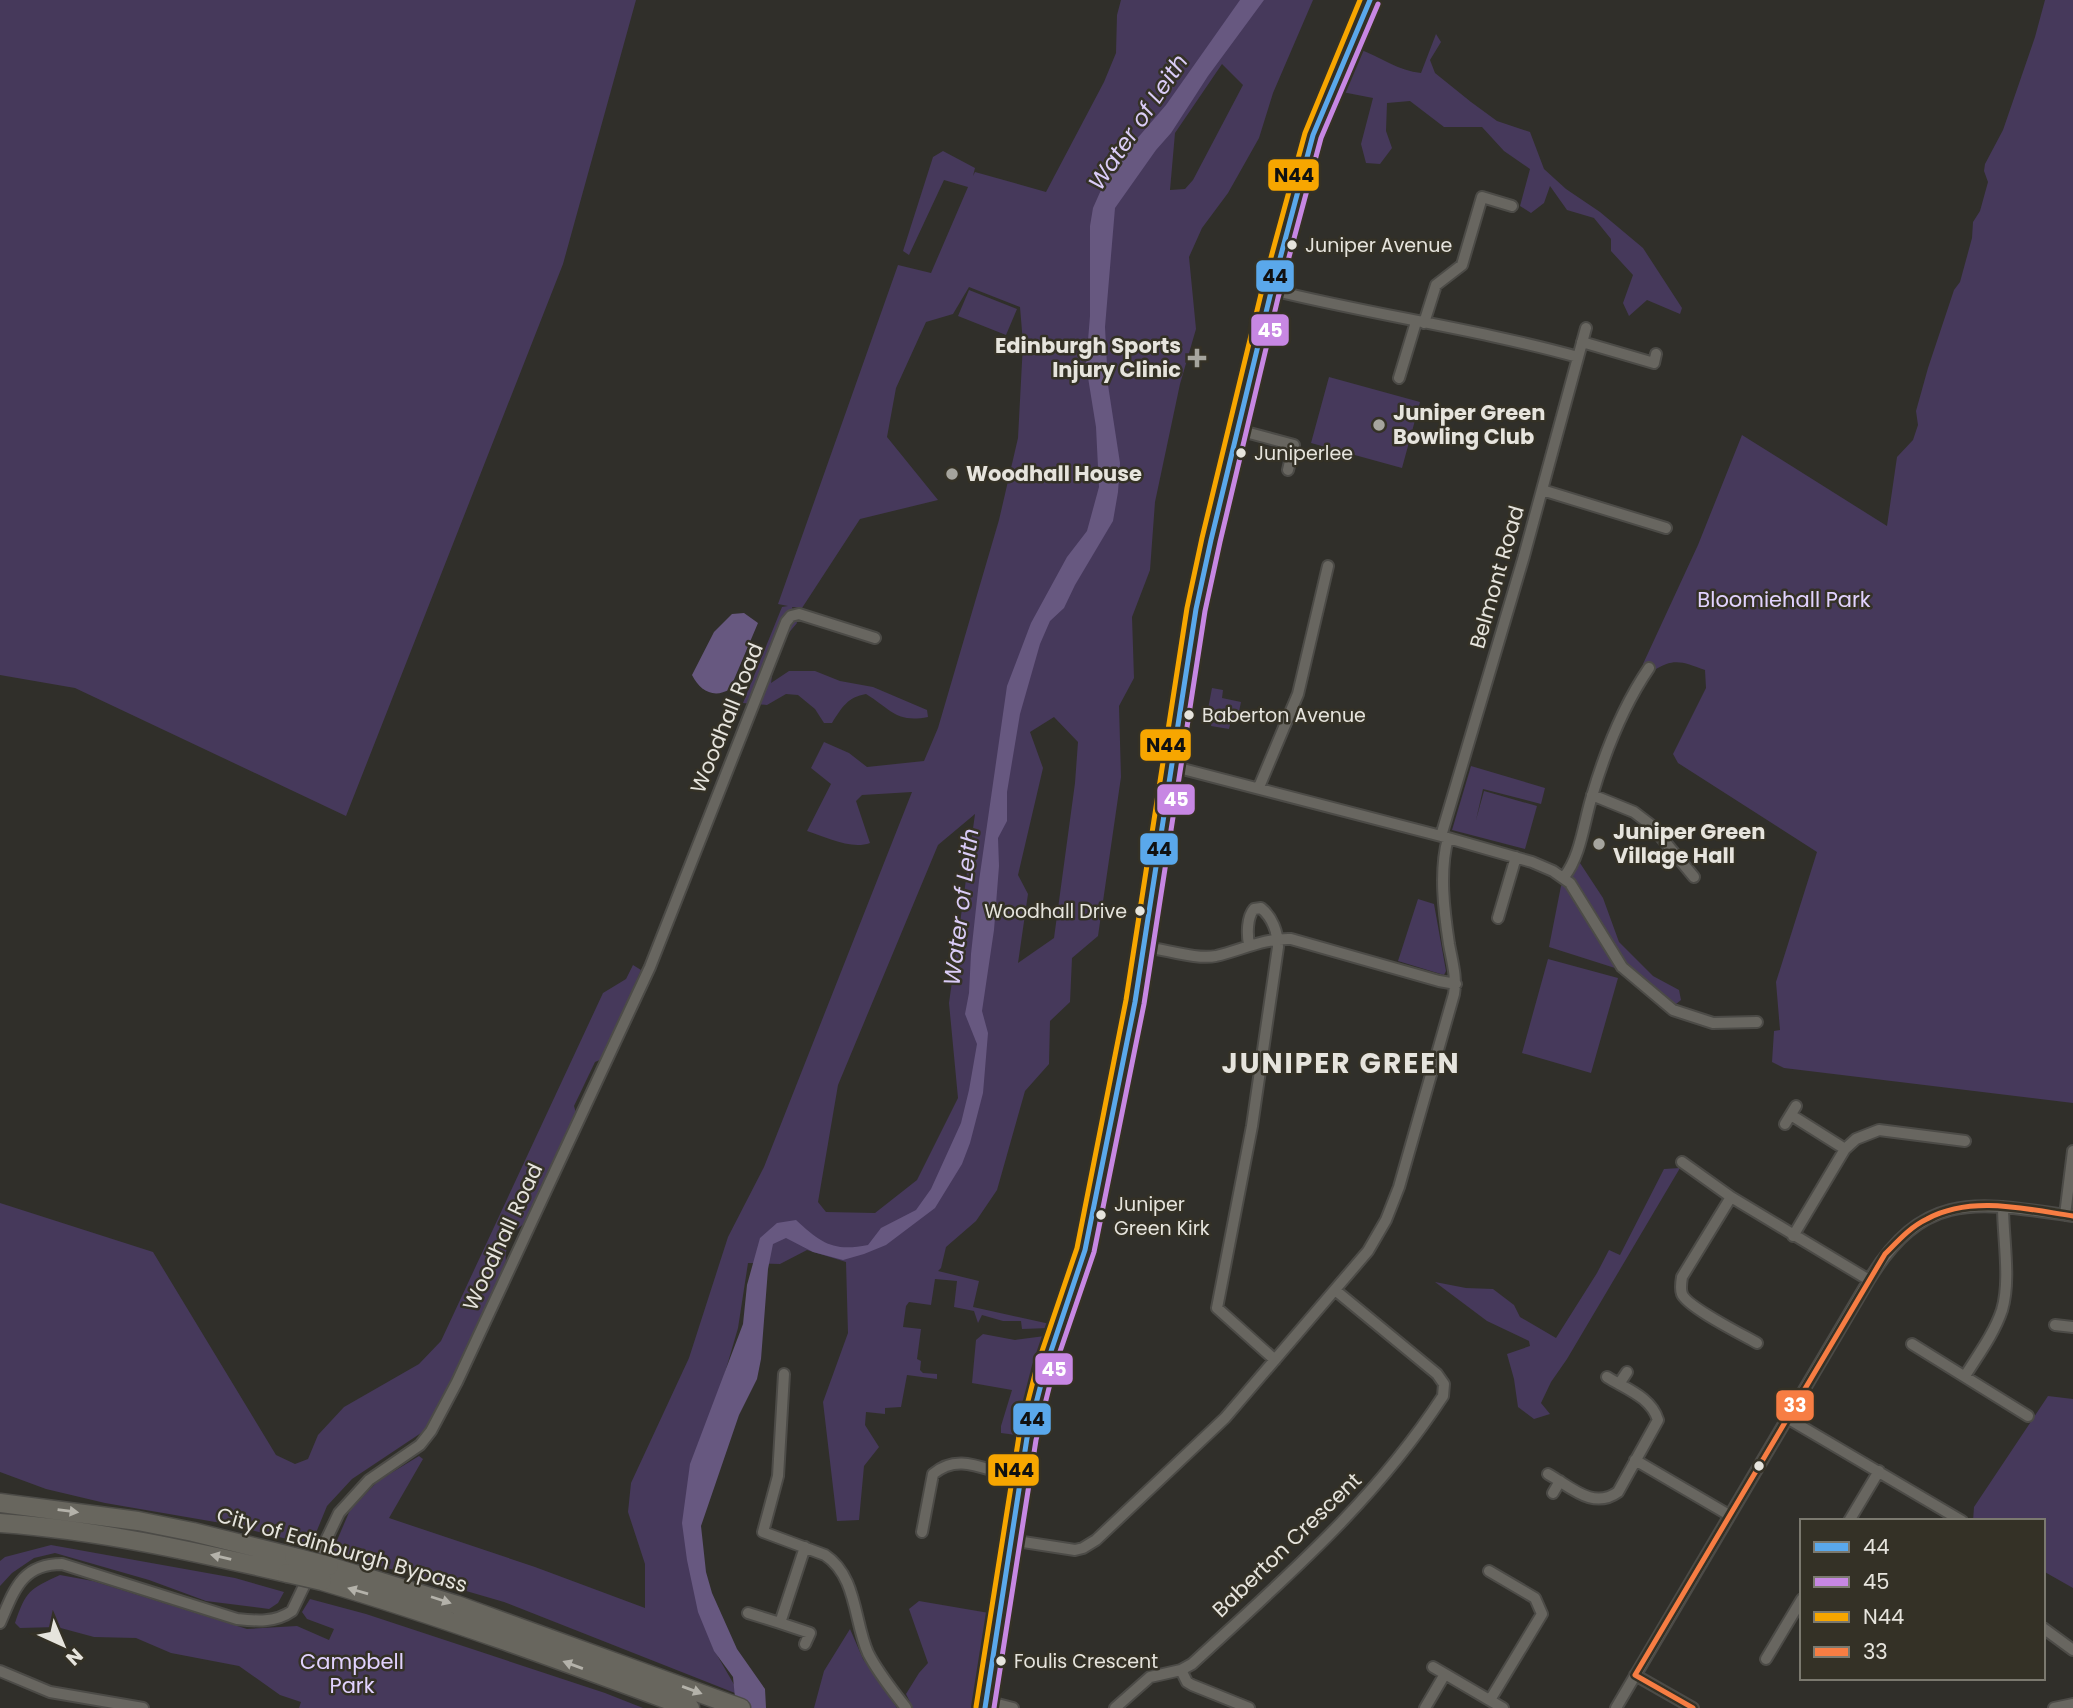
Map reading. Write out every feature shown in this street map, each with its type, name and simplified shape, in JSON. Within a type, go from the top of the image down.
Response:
[{"type":"highway","name":"City of Edinburgh Bypass","points":[[0,1503],[138,1521],[193,1532],[290,1565]]},
{"type":"highway","name":"City of Edinburgh Bypass","points":[[0,1523],[129,1539],[290,1565],[457,1605],[640,1680],[741,1708]]},
{"type":"highway","name":"City of Edinburgh Bypass","points":[[640,1680],[690,1708]]},
{"type":"main road","points":[[986,1704],[1020,1477],[1037,1396],[1086,1250],[1135,1002],[1196,610],[1272,290],[1313,135],[1370,0]]},
{"type":"street","points":[[1399,378],[1436,285],[1462,265],[1482,197],[1512,206]]},
{"type":"street","points":[[1272,290],[1420,323],[1483,333],[1577,357]]},
{"type":"street","name":"Belmont Road","points":[[1456,984],[1444,909],[1445,837],[1586,328]]},
{"type":"street","points":[[1582,342],[1654,363],[1656,354]]},
{"type":"street","points":[[1238,430],[1294,445],[1288,470]]},
{"type":"street","points":[[1542,490],[1666,528]]},
{"type":"street","points":[[1259,787],[1298,694],[1328,566]]},
{"type":"street","name":"Woodhall Road","points":[[0,1623],[20,1581],[48,1564],[62,1564],[237,1619],[272,1620],[292,1611],[339,1513],[369,1480],[420,1445],[431,1431],[457,1382],[650,967],[786,622],[799,614],[875,638]]},
{"type":"street","points":[[1564,877],[1573,863],[1592,795],[1632,692],[1649,668]]},
{"type":"street","points":[[1171,766],[1445,837],[1516,858],[1564,877],[1581,899],[1622,967],[1673,1010],[1713,1023],[1757,1022]]},
{"type":"street","points":[[1592,795],[1634,812],[1651,825],[1694,877]]},
{"type":"street","points":[[1498,918],[1516,858]]},
{"type":"street","points":[[1249,944],[1251,914],[1258,908],[1266,912],[1278,938],[1252,1126],[1216,1304],[1219,1312],[1275,1360]]},
{"type":"street","points":[[1010,1540],[1075,1550],[1089,1546],[1217,1426],[1368,1251],[1393,1203],[1456,984],[1292,939],[1278,938],[1249,944],[1213,956],[1144,947]]},
{"type":"street","points":[[1791,1115],[1845,1149]]},
{"type":"street","points":[[1793,1236],[1845,1149],[1856,1139],[1879,1130],[1952,1134],[1965,1141]]},
{"type":"street","points":[[1616,1708],[1869,1280],[1895,1242],[1927,1218],[1957,1207],[1982,1205],[2069,1216],[2073,1152]]},
{"type":"street","points":[[1682,1162],[1731,1197],[1869,1280]]},
{"type":"street","points":[[1731,1197],[1682,1277],[1682,1296],[1693,1306],[1757,1343]]},
{"type":"street","points":[[1965,1376],[1998,1321],[2003,1307],[2003,1207]]},
{"type":"street","name":"Baberton Crescent","points":[[1115,1708],[1150,1677],[1181,1671],[1192,1664],[1345,1521],[1405,1451],[1443,1396],[1444,1384],[1437,1374],[1335,1290]]},
{"type":"street","points":[[2055,1325],[2073,1327]]},
{"type":"street","points":[[1920,1345],[2028,1416]]},
{"type":"street","points":[[1619,1384],[1627,1372]]},
{"type":"street","points":[[784,1374],[778,1476],[763,1532],[825,1555],[839,1567],[870,1656],[906,1708]]},
{"type":"street","points":[[1548,1474],[1591,1499],[1609,1498],[1618,1492],[1658,1420],[1649,1402],[1607,1377]]},
{"type":"street","points":[[1787,1418],[1959,1519]]},
{"type":"street","points":[[1635,1460],[1729,1516]]},
{"type":"street","points":[[922,1532],[933,1474],[940,1468],[954,1462],[979,1465],[1003,1475],[1020,1477]]},
{"type":"street","points":[[1850,1519],[1880,1471]]},
{"type":"street","points":[[1553,1493],[1560,1481]]},
{"type":"street","points":[[929,1496],[943,1499]]},
{"type":"street","points":[[780,1623],[805,1547]]},
{"type":"street","points":[[1489,1571],[1535,1598],[1542,1614],[1490,1700]]},
{"type":"street","points":[[1766,1659],[1800,1602]]},
{"type":"street","points":[[748,1613],[810,1633],[805,1644]]},
{"type":"street","points":[[2045,1629],[2073,1650]]},
{"type":"street","points":[[1433,1667],[1503,1708]]},
{"type":"street","points":[[0,1671],[50,1692],[107,1704],[143,1708]]},
{"type":"street","points":[[1181,1671],[1192,1685],[1249,1708]]},
{"type":"street","points":[[1425,1708],[1445,1674]]},
{"type":"street","points":[[1635,1675],[1693,1708]]},
{"type":"street","points":[[986,1704],[1013,1708]]},
{"type":"street","points":[[2054,1708],[2073,1704]]},
{"type":"green space","points":[[0,0],[636,0],[563,264],[346,816],[75,688],[0,675]]},
{"type":"green space","points":[[1121,0],[1313,0],[1273,93],[1259,138],[1228,193],[1202,228],[1189,257],[1196,329],[1180,384],[1155,502],[1150,570],[1132,617],[1134,678],[1119,706],[1121,777],[1098,936],[1072,958],[1070,1002],[1050,1021],[1049,1064],[1025,1091],[997,1190],[976,1221],[946,1247],[938,1271],[979,1281],[973,1307],[1050,1324],[1049,1328],[1022,1329],[1021,1321],[1003,1321],[982,1315],[978,1323],[974,1311],[954,1307],[957,1281],[935,1279],[931,1305],[909,1302],[903,1327],[921,1329],[917,1359],[921,1361],[920,1370],[923,1373],[937,1374],[937,1379],[907,1375],[901,1407],[885,1408],[885,1414],[866,1412],[865,1425],[879,1447],[864,1466],[859,1520],[837,1521],[823,1402],[848,1333],[846,1262],[807,1250],[780,1264],[748,1263],[738,1328],[708,1431],[693,1583],[713,1648],[740,1695],[504,1602],[332,1552],[350,1510],[378,1481],[419,1456],[423,1459],[389,1518],[535,1567],[645,1608],[645,1564],[628,1512],[631,1483],[689,1358],[728,1237],[764,1167],[912,792],[862,795],[856,801],[870,843],[847,844],[807,831],[831,784],[811,768],[824,742],[849,753],[867,767],[924,761],[938,728],[999,520],[1018,438],[1023,343],[1020,307],[969,287],[953,314],[926,322],[896,388],[887,437],[938,500],[860,519],[802,608],[792,607],[797,623],[776,648],[771,683],[789,671],[815,671],[840,681],[873,687],[927,710],[928,717],[901,717],[866,694],[846,704],[832,723],[824,723],[815,709],[798,695],[786,694],[767,705],[743,703],[782,607],[788,606],[778,604],[898,265],[931,273],[968,187],[944,180],[909,255],[903,251],[933,157],[943,151],[975,168],[973,176],[975,172],[1046,192],[1104,82],[1116,53],[1117,15]],"holes":[[[1222,64],[1243,85],[1193,180],[1185,189],[1170,190],[1175,133]],[[1054,717],[1078,742],[1054,938],[1018,963],[1028,894],[1018,875],[1043,768],[1030,732]],[[975,814],[949,1003],[958,1098],[917,1180],[875,1213],[826,1212],[818,1202],[838,1085],[938,845]]]},
{"type":"green space","name":"Bloomiehall Park","points":[[2045,0],[2073,0],[2073,1103],[1784,1068],[1772,1062],[1774,1031],[1780,1030],[1776,982],[1817,852],[1678,763],[1673,754],[1706,688],[1705,670],[1673,662],[1653,671],[1643,664],[1698,545],[1742,435],[1887,526],[1897,457],[1913,440],[1918,425],[1916,411],[1928,368],[1954,290],[1960,282],[1972,238],[1973,222],[1980,211],[1988,182],[1984,171],[1985,164],[2003,130]]},
{"type":"green space","points":[[1436,34],[1441,42],[1430,60],[1435,73],[1497,121],[1530,132],[1544,169],[1643,248],[1682,308],[1680,314],[1647,300],[1629,316],[1623,303],[1633,275],[1611,251],[1611,239],[1594,218],[1567,210],[1550,186],[1544,203],[1531,213],[1520,206],[1530,169],[1504,151],[1482,127],[1444,127],[1410,101],[1387,103],[1386,131],[1392,148],[1380,164],[1366,163],[1361,144],[1373,98],[1337,91],[1359,49],[1397,67],[1421,73]]},
{"type":"green space","points":[[969,290],[1017,309],[1006,335],[958,316]]},
{"type":"green space","points":[[1329,377],[1420,402],[1402,468],[1311,443]]},
{"type":"green space","points":[[1212,688],[1223,690],[1222,698],[1241,702],[1237,721],[1231,720],[1229,729],[1211,726],[1214,711],[1208,709]]},
{"type":"green space","points":[[1471,766],[1545,788],[1541,804],[1483,789],[1476,820],[1484,791],[1537,806],[1525,849],[1452,830]]},
{"type":"green space","points":[[1580,863],[1603,898],[1619,942],[1653,976],[1679,990],[1681,1000],[1670,1009],[1615,968],[1549,947],[1561,886]]},
{"type":"green space","points":[[1418,899],[1434,904],[1446,971],[1444,975],[1398,961]]},
{"type":"green space","points":[[1548,959],[1618,978],[1591,1073],[1522,1053]]},
{"type":"green space","points":[[633,965],[641,970],[602,1059],[595,1062],[574,1106],[576,1113],[524,1224],[510,1240],[506,1261],[451,1383],[427,1429],[352,1479],[327,1506],[311,1545],[227,1524],[105,1503],[46,1489],[0,1472],[0,1203],[153,1252],[276,1455],[295,1464],[308,1459],[318,1435],[344,1407],[419,1364],[441,1341],[603,993],[626,979]]},
{"type":"green space","points":[[1680,1168],[1551,1382],[1541,1403],[1550,1414],[1534,1419],[1518,1407],[1507,1354],[1530,1346],[1529,1341],[1487,1321],[1435,1282],[1466,1288],[1493,1289],[1514,1305],[1520,1317],[1556,1338],[1609,1250],[1620,1255],[1664,1169]]},
{"type":"green space","points":[[983,1334],[1015,1340],[1045,1336],[1054,1340],[1023,1436],[1001,1433],[1012,1390],[972,1383],[976,1340]]},
{"type":"green space","points":[[2048,1396],[2073,1399],[2073,1588],[2045,1572],[2045,1519],[1973,1519],[1974,1507]]},
{"type":"green space","points":[[51,1545],[235,1578],[284,1592],[278,1603],[269,1609],[206,1601],[149,1580],[55,1553],[34,1558],[12,1573],[0,1586],[0,1561],[5,1557]]},
{"type":"green space","name":"Campbell Park","points":[[60,1575],[93,1581],[247,1629],[297,1626],[329,1640],[334,1629],[307,1619],[302,1612],[310,1599],[366,1614],[643,1708],[299,1708],[301,1702],[280,1695],[239,1666],[171,1653],[136,1638],[94,1637],[57,1627],[20,1628],[15,1623],[26,1597],[41,1584]]},
{"type":"green space","points":[[919,1601],[989,1613],[976,1708],[913,1708],[906,1694],[928,1663],[909,1609]]},
{"type":"green space","points":[[850,1629],[863,1659],[897,1708],[814,1708],[824,1671]]},
{"type":"shaded area","points":[[1240,0],[1264,0],[1115,208],[1105,327],[1108,385],[1120,463],[1118,492],[1113,521],[1064,608],[1050,621],[1040,644],[1020,714],[1007,792],[1007,821],[998,838],[999,866],[994,930],[982,1011],[988,1033],[983,1093],[970,1143],[962,1164],[935,1208],[886,1245],[843,1260],[813,1252],[786,1238],[773,1244],[757,1379],[739,1415],[701,1526],[706,1572],[712,1593],[737,1649],[765,1689],[766,1708],[736,1708],[733,1677],[714,1651],[698,1612],[687,1560],[682,1523],[690,1464],[743,1324],[747,1285],[760,1238],[777,1223],[796,1220],[828,1244],[846,1247],[868,1245],[881,1228],[916,1210],[931,1189],[961,1123],[977,1044],[965,1014],[971,954],[1007,686],[1031,623],[1067,557],[1087,531],[1099,487],[1096,427],[1086,365],[1090,316],[1090,226],[1093,208],[1105,181],[1123,155],[1166,105]]},
{"type":"shaded area","points":[[744,613],[758,623],[730,689],[718,693],[708,692],[692,675],[714,632],[732,614]]},
{"type":"transit line","name":"N44","points":[[976,1707],[1019,1436],[1037,1366],[1077,1248],[1126,1000],[1187,608],[1202,538],[1261,294],[1305,133],[1360,0]]},
{"type":"transit line","name":"44","points":[[985,1708],[1027,1438],[1045,1369],[1085,1250],[1135,1002],[1196,609],[1211,540],[1270,296],[1313,135],[1370,0]]},
{"type":"transit line","name":"45","points":[[994,1708],[1036,1440],[1053,1372],[1094,1252],[1144,1004],[1205,611],[1220,542],[1278,298],[1321,138],[1378,4]]},
{"type":"transit line","name":"33","points":[[1693,1708],[1635,1675],[1885,1254],[1921,1222],[1962,1207],[1999,1206],[2073,1216]]},
{"type":"place","name":"Juniper Avenue","points":[[1292,245]]},
{"type":"place","name":"Edinburgh Sports Injury Clinic","points":[[1197,358]]},
{"type":"place","name":"Juniper Green Bowling Club","points":[[1379,425]]},
{"type":"place","name":"Juniperlee","points":[[1241,453]]},
{"type":"place","name":"Woodhall House","points":[[952,474]]},
{"type":"place","name":"Baberton Avenue","points":[[1189,715]]},
{"type":"place","name":"Juniper Green Village Hall","points":[[1599,844]]},
{"type":"place","name":"Woodhall Drive","points":[[1140,911]]},
{"type":"place","name":"Juniper Green Kirk","points":[[1101,1215]]},
{"type":"place","name":"Foulis Crescent","points":[[1001,1661]]},
{"type":"district","name":"JUNIPER GREEN","points":[[1341,1063]]},
{"type":"water label","name":"Water of Leith","points":[[1138,122]]},
{"type":"water label","name":"Water of Leith","points":[[961,907]]}]
